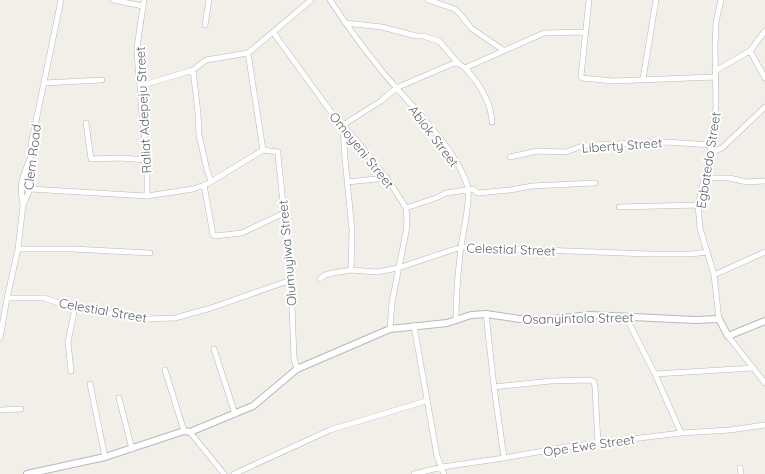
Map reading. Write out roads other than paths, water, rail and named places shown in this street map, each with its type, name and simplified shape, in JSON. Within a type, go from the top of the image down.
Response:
[{"type":"street","name":"Clem Road","points":[[0,338],[18,249],[23,205],[30,189],[31,145],[61,0]]},
{"type":"street","points":[[113,0],[143,6]]},
{"type":"street","name":"Raliat Adepeju Street","points":[[144,0],[137,47],[146,160],[147,196]]},
{"type":"street","points":[[205,25],[209,0]]},
{"type":"street","points":[[140,86],[194,70],[206,60],[248,53],[311,0]]},
{"type":"street","name":"Abiok Street","points":[[330,0],[345,23],[396,88],[438,136],[462,174],[468,190],[456,282],[456,320]]},
{"type":"street","points":[[428,0],[455,9],[471,28],[503,50]]},
{"type":"street","points":[[589,0],[582,78],[613,81],[715,77]]},
{"type":"street","points":[[643,80],[656,0]]},
{"type":"street","name":"Egbatedo Street","points":[[719,319],[714,275],[700,228],[698,205],[712,145],[716,106],[716,22],[720,0]]},
{"type":"street","points":[[345,23],[382,27],[439,41],[458,63],[465,68],[480,88],[486,100],[492,122]]},
{"type":"street","points":[[715,71],[750,52],[765,31]]},
{"type":"street","name":"Omoyeni Street","points":[[274,32],[331,112],[387,178],[406,208]]},
{"type":"street","points":[[465,68],[544,33],[586,32]]},
{"type":"street","points":[[750,52],[765,78]]},
{"type":"street","points":[[30,189],[147,196],[193,189],[204,185],[263,150],[248,53]]},
{"type":"street","points":[[351,270],[352,230],[343,125],[381,101],[396,88],[452,64],[458,63]]},
{"type":"street","points":[[194,70],[199,135],[211,181]]},
{"type":"street","points":[[44,83],[102,80]]},
{"type":"street","points":[[710,154],[722,148],[765,107]]},
{"type":"street","points":[[86,123],[91,159],[121,158],[146,160]]},
{"type":"street","name":"Liberty Street","points":[[510,157],[537,151],[566,152],[582,146],[594,145],[665,142],[712,145]]},
{"type":"street","name":"Olumuyiwa Street","points":[[263,150],[278,152],[291,280],[294,358],[297,369]]},
{"type":"street","points":[[23,205],[20,191],[21,182],[31,156]]},
{"type":"street","points":[[347,182],[387,178]]},
{"type":"street","points":[[705,178],[729,178],[747,182],[765,181]]},
{"type":"street","points":[[390,329],[392,302],[406,232],[406,208],[446,193],[473,189],[478,194],[532,186],[595,183]]},
{"type":"street","points":[[204,185],[213,234],[215,236],[242,233],[284,212]]},
{"type":"street","points":[[619,206],[698,205]]},
{"type":"street","name":"Celestial Street","points":[[320,279],[324,275],[351,270],[377,272],[398,268],[461,247],[649,254],[691,254],[707,252]]},
{"type":"street","points":[[18,249],[73,249],[150,253]]},
{"type":"street","points":[[714,275],[765,252]]},
{"type":"street","name":"Celestial Street","points":[[7,298],[44,298],[75,308],[144,319],[175,318],[211,308],[291,280]]},
{"type":"street","points":[[71,371],[68,342],[75,308]]},
{"type":"street","points":[[486,314],[504,458]]},
{"type":"street","name":"Osanyintola Street","points":[[27,474],[105,457],[235,414],[253,406],[297,369],[390,329],[448,323],[471,315],[486,314],[531,320],[546,320],[590,315],[695,320],[719,319]]},
{"type":"street","points":[[626,317],[655,374],[681,432]]},
{"type":"street","points":[[719,319],[728,336],[765,383]]},
{"type":"street","points":[[728,336],[765,321]]},
{"type":"street","points":[[414,326],[426,401],[437,456],[444,474]]},
{"type":"street","points":[[214,349],[235,414]]},
{"type":"street","points":[[655,374],[753,368]]},
{"type":"street","points":[[165,370],[187,431],[224,474]]},
{"type":"street","points":[[494,387],[551,381],[590,380],[594,382],[598,444]]},
{"type":"street","points":[[90,384],[105,457]]},
{"type":"street","points":[[119,398],[132,449]]},
{"type":"street","points":[[234,474],[330,430],[426,401]]},
{"type":"street","points":[[0,410],[21,408]]},
{"type":"street","name":"Ope Ewe Street","points":[[414,474],[442,467],[566,447],[681,432],[730,430],[765,425]]},
{"type":"street","points":[[740,468],[741,474]]}]
